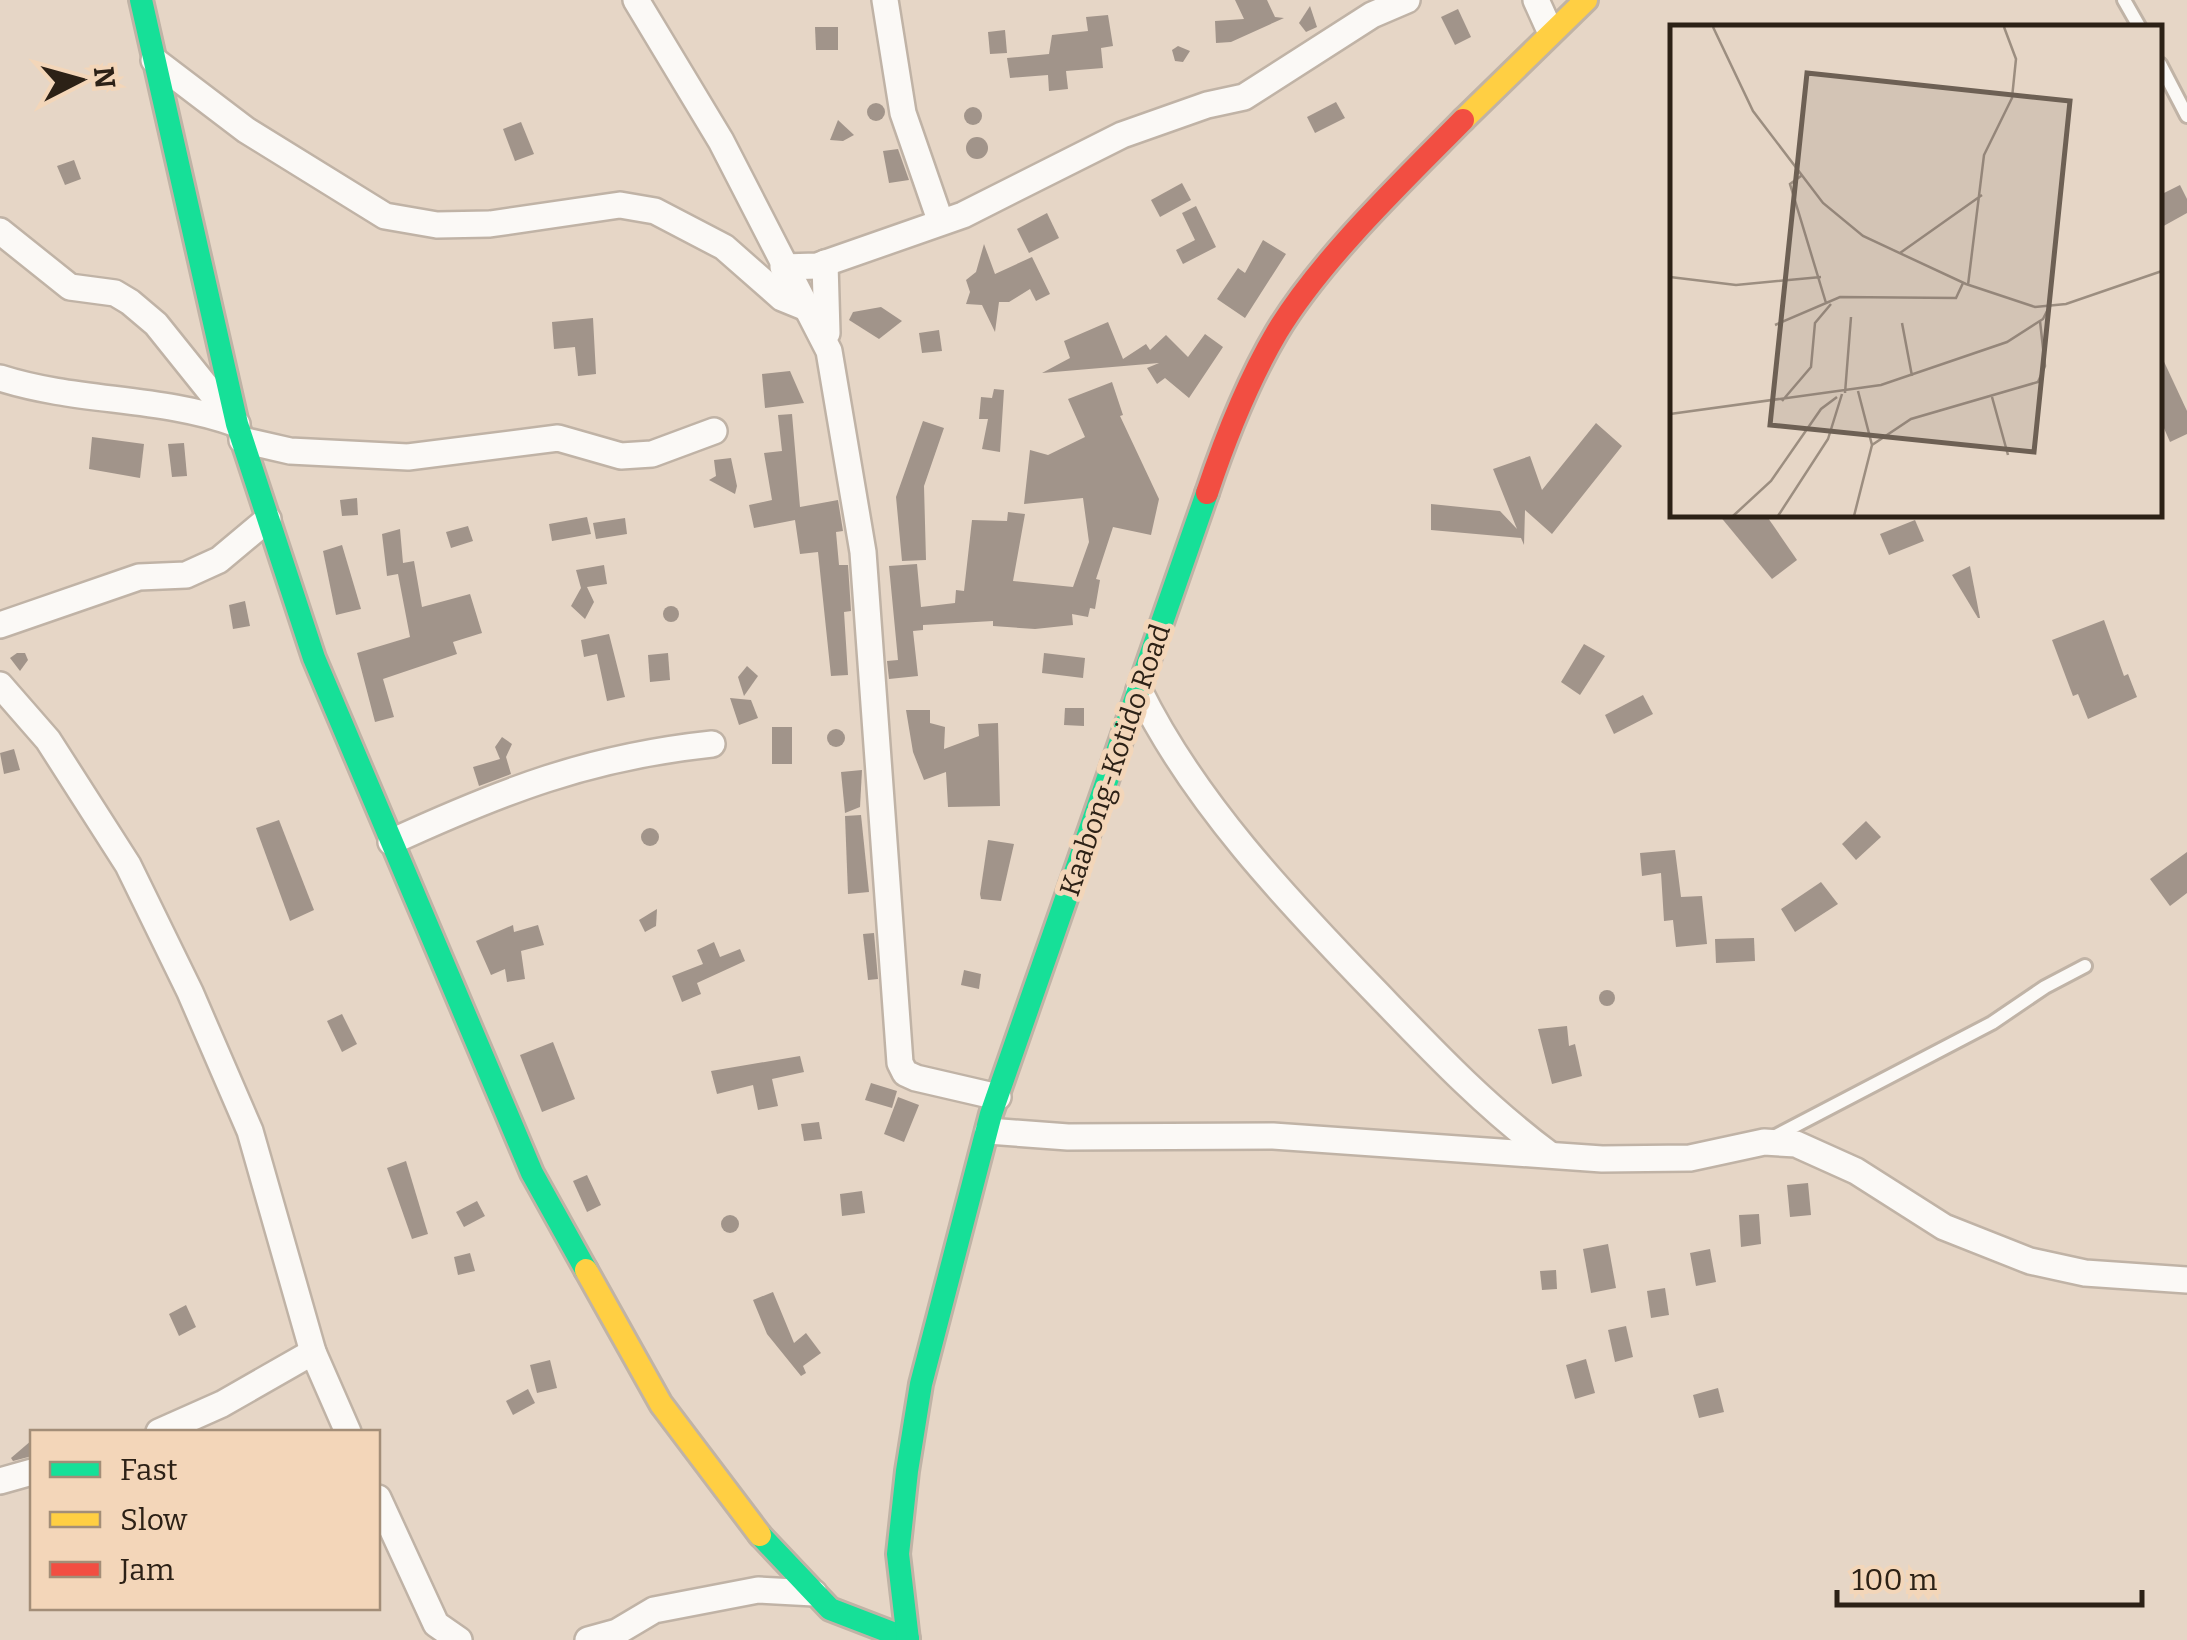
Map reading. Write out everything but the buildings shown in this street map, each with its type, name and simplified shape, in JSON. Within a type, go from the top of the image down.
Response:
[{"type":"street","points":[[141,0],[239,432],[314,658],[532,1173],[661,1404],[738,1508],[830,1609],[908,1640]]},
{"type":"street","points":[[636,0],[722,141],[829,351]]},
{"type":"street","points":[[884,0],[907,130],[940,220]]},
{"type":"street","points":[[783,266],[825,264],[963,214],[1122,135],[1207,105],[1244,97],[1372,15],[1407,0]]},
{"type":"street","points":[[1536,0],[1550,30]]},
{"type":"street","name":"Kaabong-Kotido Road","points":[[908,1640],[898,1554],[906,1470],[921,1384],[998,1097],[1222,449],[1277,332],[1400,184],[1550,30],[1586,0]]},
{"type":"street","points":[[154,60],[246,130],[385,216],[437,224],[490,224],[620,204],[654,211],[724,248],[782,298],[809,309]]},
{"type":"street","points":[[0,230],[70,287],[115,293],[130,302],[156,324],[239,432]]},
{"type":"street","points":[[825,264],[829,351],[863,552],[900,1063],[906,1074],[916,1078],[998,1097]]},
{"type":"street","points":[[0,378],[46,390],[194,408],[239,432],[290,451],[408,457],[558,438],[621,456],[652,454],[714,431]]},
{"type":"street","points":[[0,625],[139,577],[186,575],[219,560],[268,519]]},
{"type":"street","points":[[0,685],[48,740],[128,865],[190,992],[250,1132],[313,1352],[347,1430]]},
{"type":"street","points":[[1139,690],[1159,731],[1298,914],[1496,1115],[1549,1154]]},
{"type":"street","points":[[391,842],[550,775],[618,756],[712,744]]},
{"type":"street","points":[[988,1131],[1068,1137],[1272,1136],[1549,1154],[1690,1158],[1764,1142],[1796,1144],[1826,1155],[1944,1226],[2030,1262],[2085,1273],[2187,1280]]},
{"type":"street","points":[[164,1430],[222,1404],[313,1352]]},
{"type":"street","points":[[0,1481],[30,1473]]},
{"type":"street","points":[[380,1502],[436,1624],[459,1640]]},
{"type":"street","points":[[588,1640],[617,1632],[654,1610],[758,1590],[814,1594]]},
{"type":"lane","points":[[2124,0],[2138,25]]},
{"type":"lane","points":[[2162,68],[2187,116]]},
{"type":"lane","points":[[1764,1142],[1992,1023],[2045,987],[2086,966]]},
{"type":"traffic: fast","points":[[141,0],[237,424],[314,658],[532,1173],[586,1270]]},
{"type":"traffic: fast","points":[[908,1640],[898,1554],[907,1471],[921,1384],[991,1114],[1207,493]]},
{"type":"traffic: fast","points":[[760,1535],[830,1609],[908,1639]]},
{"type":"traffic: slow","points":[[1463,120],[1586,0]]},
{"type":"traffic: slow","points":[[586,1270],[661,1404],[760,1535]]},
{"type":"traffic: jam","points":[[1207,493],[1247,390],[1295,304],[1364,222],[1463,120]]}]
